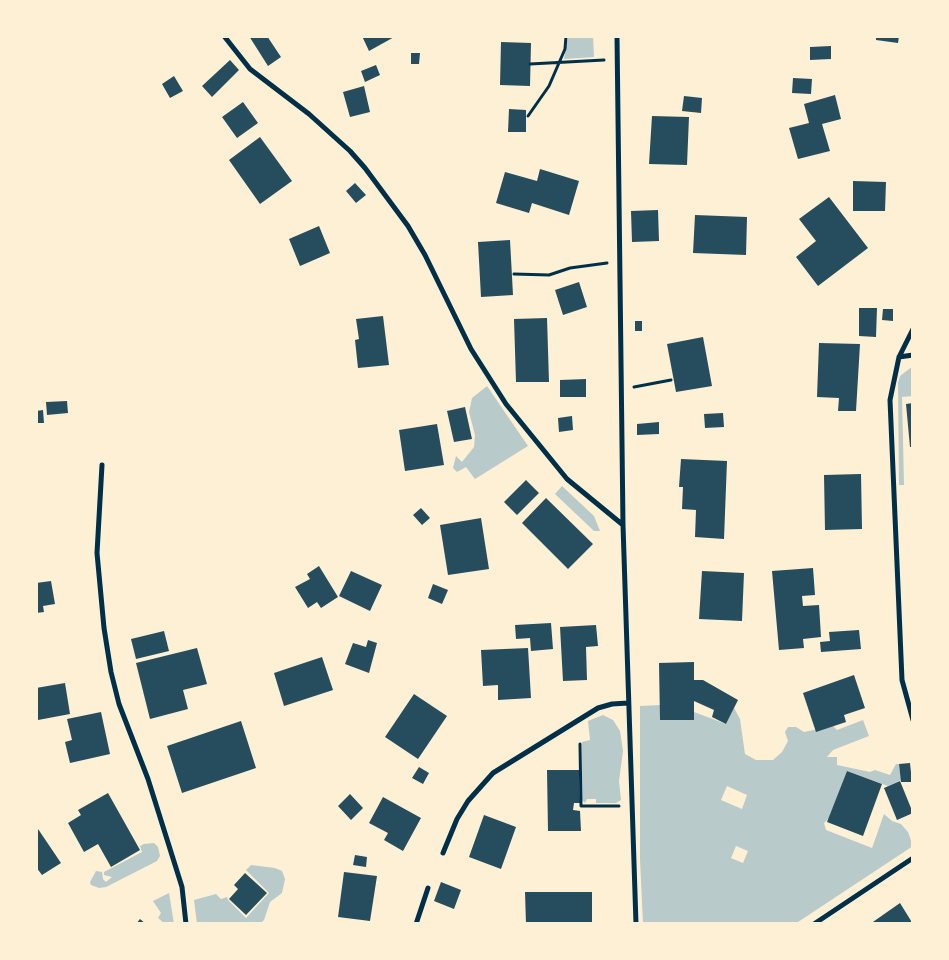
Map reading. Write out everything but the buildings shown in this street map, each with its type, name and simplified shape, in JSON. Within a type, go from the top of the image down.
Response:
[{"type":"street","points":[[224,36],[250,70],[309,114],[350,151],[365,168],[403,218],[421,247],[471,349],[506,404],[566,479],[623,525]]},
{"type":"street","points":[[617,36],[623,389],[623,525],[636,924]]},
{"type":"street","points":[[913,329],[899,357],[890,400],[902,680],[913,720]]},
{"type":"street","points":[[899,357],[913,355]]},
{"type":"street","points":[[102,465],[97,553],[104,628],[111,672],[119,704],[148,779],[182,887],[186,924]]},
{"type":"street","points":[[443,853],[457,819],[468,801],[493,773],[598,708],[612,704],[628,703]]},
{"type":"street","points":[[814,924],[913,858]]},
{"type":"street","points":[[416,924],[428,888]]},
{"type":"path","points":[[528,116],[540,101],[558,64],[565,49],[566,36]]},
{"type":"path","points":[[530,64],[618,60]]},
{"type":"path","points":[[514,274],[549,275],[594,263],[621,263]]},
{"type":"path","points":[[623,389],[671,380]]},
{"type":"path","points":[[580,744],[581,806],[633,806]]},
{"type":"shaded area","points":[[568,36],[593,36],[594,57],[564,59]]},
{"type":"shaded area","points":[[913,366],[913,396],[902,397],[904,485],[899,485],[898,383],[900,376]]},
{"type":"shaded area","points":[[487,386],[528,446],[475,479],[466,467],[457,472],[453,468],[456,456],[462,462],[474,447],[475,435],[469,412],[472,398]]},
{"type":"shaded area","points":[[562,486],[594,516],[600,531],[594,531],[555,494]]},
{"type":"shaded area","points":[[660,705],[694,720],[694,712],[726,724],[734,708],[740,719],[745,754],[756,760],[773,760],[782,752],[788,741],[785,732],[788,727],[796,727],[804,732],[833,726],[837,730],[863,720],[869,736],[833,750],[827,757],[837,757],[837,765],[870,772],[875,770],[890,775],[896,764],[899,764],[901,780],[888,786],[847,771],[829,818],[824,823],[826,830],[872,848],[884,814],[892,821],[901,824],[908,832],[913,846],[795,924],[643,924],[640,859],[640,706]],"holes":[[[727,786],[747,795],[742,809],[721,800]],[[736,846],[748,851],[743,863],[731,858]]]},
{"type":"shaded area","points":[[603,715],[613,720],[620,731],[623,751],[619,781],[621,800],[616,803],[596,803],[596,799],[587,799],[585,803],[582,800],[582,742],[590,740],[588,721]]},
{"type":"shaded area","points":[[154,843],[158,847],[160,856],[157,861],[106,887],[99,888],[91,885],[90,882],[96,871],[102,872],[103,879],[106,882],[112,877],[104,875],[104,872],[142,852],[140,846]]},
{"type":"shaded area","points":[[251,865],[275,868],[282,871],[285,879],[282,893],[270,902],[264,920],[260,924],[197,924],[194,900],[216,894],[221,899],[227,897],[246,918],[269,893],[246,870]]},
{"type":"shaded area","points":[[169,893],[174,924],[165,924],[158,918],[161,913],[153,901]]}]
